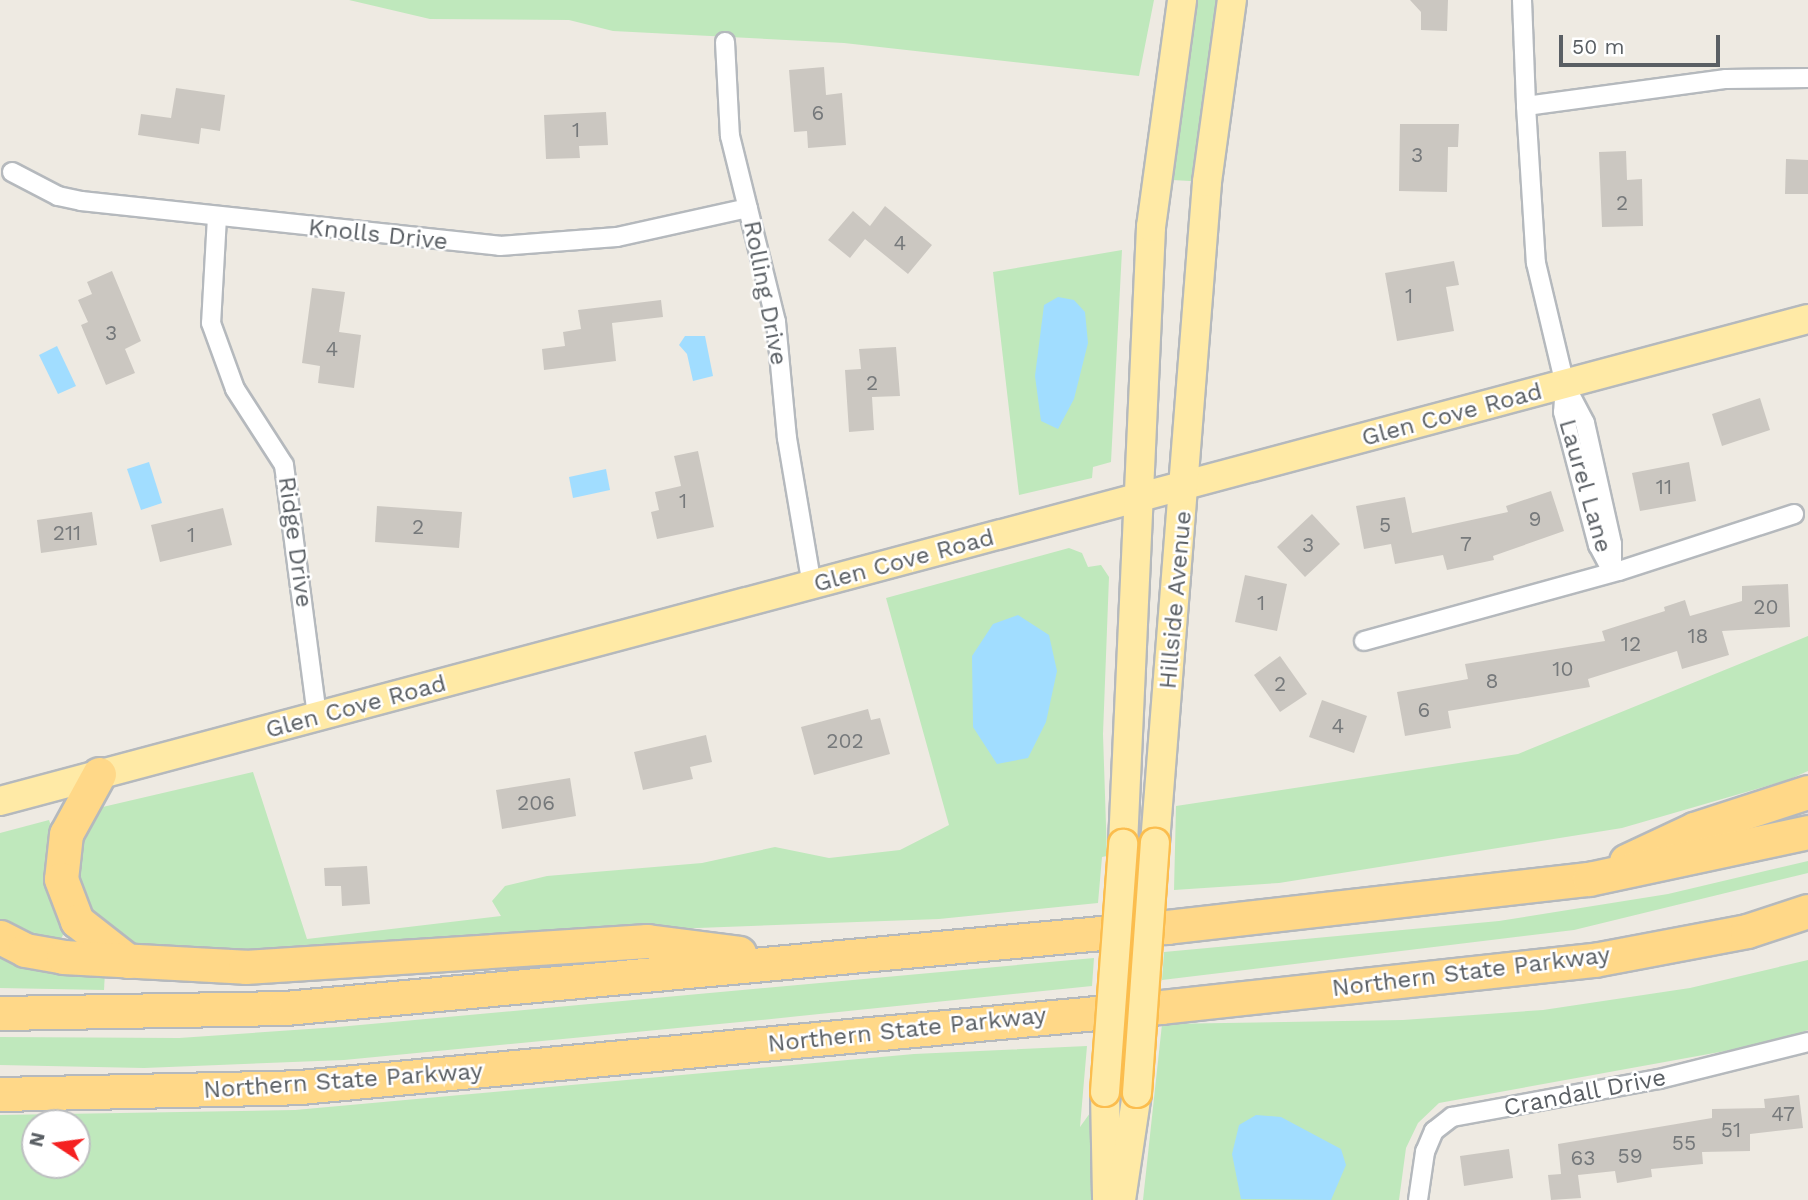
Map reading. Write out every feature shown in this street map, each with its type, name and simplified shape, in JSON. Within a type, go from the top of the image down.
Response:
[{"type":"highway","points":[[99,774],[66,834],[61,879],[77,921],[130,962]]},
{"type":"highway","points":[[1590,879],[1694,829],[1808,792]]},
{"type":"highway","points":[[0,1013],[285,1007],[800,961],[1590,879],[1808,832]]},
{"type":"highway","name":"Northern State Parkway","points":[[0,1094],[210,1092],[474,1072],[1518,969],[1747,931],[1808,911]]},
{"type":"highway","points":[[1747,931],[1808,918]]},
{"type":"highway","points":[[1747,931],[1808,924]]},
{"type":"highway","points":[[0,937],[43,954],[130,962],[296,967],[648,942],[800,961]]},
{"type":"main road","name":"Hillside Avenue","points":[[1107,1200],[1105,1092],[1123,844],[1137,499],[1155,179],[1182,0]]},
{"type":"main road","name":"Hillside Avenue","points":[[1121,1200],[1137,1093],[1207,182],[1232,0]]},
{"type":"main road","name":"Glen Cove Road","points":[[0,801],[1808,319]]},
{"type":"street","name":"Laurel Lane","points":[[1522,0],[1536,263],[1565,385],[1563,412],[1598,544],[1612,572]]},
{"type":"street","name":"Rolling Drive","points":[[724,42],[728,124],[776,322],[787,438],[812,586]]},
{"type":"street","points":[[1526,107],[1726,79],[1808,78]]},
{"type":"street","name":"Knolls Drive","points":[[12,172],[81,201],[500,246],[617,237],[748,208]]},
{"type":"street","name":"Ridge Drive","points":[[217,217],[211,323],[235,389],[284,464],[317,718]]},
{"type":"street","name":"Laurel Lane","points":[[1364,641],[1612,572],[1794,514]]},
{"type":"street","name":"Crandall Drive","points":[[1418,1200],[1425,1152],[1434,1132],[1451,1117],[1647,1082],[1808,1042]]},
{"type":"green space","points":[[349,0],[1154,0],[1139,76],[844,43],[613,31],[569,20],[430,19]]},
{"type":"green space","points":[[1182,0],[1232,0],[1207,182],[1155,179]]},
{"type":"green space","points":[[1122,250],[1111,462],[1093,467],[1092,478],[1019,495],[993,272]]},
{"type":"green space","points":[[1069,548],[1082,553],[1088,567],[1101,565],[1109,577],[1103,734],[1107,856],[1102,857],[1098,903],[939,919],[538,934],[327,951],[178,951],[134,946],[86,909],[74,877],[78,841],[94,809],[253,772],[307,939],[501,916],[492,901],[505,886],[547,876],[702,863],[775,847],[829,858],[900,850],[949,825],[886,598]]},
{"type":"green space","points":[[1808,636],[1808,771],[1788,780],[1622,828],[1279,883],[1174,890],[1176,806],[1518,754]]},
{"type":"green space","points":[[49,820],[53,832],[45,866],[49,898],[66,929],[57,947],[0,925],[0,833]]},
{"type":"green space","points":[[1808,861],[1808,873],[1574,930],[1162,980],[1164,952],[1499,921],[1668,894]]},
{"type":"green space","points":[[0,953],[105,972],[104,990],[0,988]]},
{"type":"green space","points":[[1094,958],[1092,986],[761,1020],[344,1060],[144,1068],[0,1065],[0,1037],[179,1038],[338,1027]]},
{"type":"green space","points":[[1808,960],[1808,1030],[1764,1044],[1439,1103],[1418,1123],[1406,1148],[1399,1200],[1143,1200],[1162,1024],[1403,1020],[1543,1010],[1690,988]]},
{"type":"green space","points":[[1087,1046],[1080,1127],[1105,1092],[1107,1200],[0,1200],[0,1115],[21,1115],[21,1179],[91,1179],[91,1113],[295,1110],[914,1054]]},
{"type":"water","points":[[1058,297],[1074,300],[1085,312],[1088,343],[1074,399],[1058,429],[1041,421],[1035,376],[1044,305]]},
{"type":"water","points":[[685,336],[705,336],[713,376],[693,381],[687,354],[679,345]]},
{"type":"water","points":[[57,346],[76,386],[58,394],[39,355]]},
{"type":"water","points":[[149,462],[162,503],[141,510],[127,469]]},
{"type":"water","points":[[606,469],[610,490],[573,498],[569,477]]},
{"type":"water","points":[[1018,615],[1049,635],[1057,671],[1046,722],[1028,758],[997,764],[973,727],[972,656],[993,624]]},
{"type":"water","points":[[1256,1115],[1281,1117],[1341,1149],[1346,1165],[1331,1200],[1241,1199],[1232,1154],[1239,1125]]},
{"type":"building","points":[[1410,0],[1448,0],[1447,31],[1421,30],[1421,12]]},
{"type":"building","points":[[824,67],[826,95],[842,93],[846,145],[808,148],[807,131],[794,132],[789,70]]},
{"type":"building","points":[[176,88],[225,95],[220,131],[201,128],[199,144],[138,135],[141,114],[171,118]]},
{"type":"building","points":[[606,112],[608,145],[579,146],[580,158],[546,159],[544,115]]},
{"type":"building","points":[[1400,124],[1459,124],[1458,147],[1448,147],[1447,192],[1399,191]]},
{"type":"building","points":[[1626,151],[1627,180],[1642,179],[1643,226],[1602,227],[1599,152]]},
{"type":"building","points":[[1786,159],[1808,160],[1808,194],[1785,194]]},
{"type":"building","points":[[885,206],[932,245],[908,274],[865,239],[850,258],[828,240],[853,211],[870,226]]},
{"type":"building","points":[[1454,261],[1459,285],[1446,287],[1454,331],[1397,341],[1385,273]]},
{"type":"building","points":[[112,271],[141,341],[125,349],[135,373],[106,385],[81,325],[88,322],[78,300],[92,294],[87,282]]},
{"type":"building","points":[[312,288],[345,292],[339,332],[361,335],[354,388],[318,383],[320,366],[302,363]]},
{"type":"building","points":[[661,300],[663,317],[612,323],[616,361],[544,370],[542,349],[565,346],[563,332],[581,329],[578,310]]},
{"type":"building","points":[[896,347],[900,396],[872,397],[874,430],[849,432],[845,370],[861,369],[859,349]]},
{"type":"building","points":[[1760,398],[1770,430],[1722,446],[1712,414]]},
{"type":"building","points":[[698,451],[714,527],[657,539],[651,512],[659,510],[655,492],[681,486],[674,456]]},
{"type":"building","points":[[1689,462],[1696,501],[1640,511],[1632,473]]},
{"type":"building","points":[[1551,491],[1564,531],[1493,556],[1494,560],[1447,570],[1443,555],[1395,564],[1391,544],[1364,549],[1356,506],[1405,497],[1412,533],[1508,512],[1506,506]]},
{"type":"building","points":[[377,506],[462,512],[459,548],[375,542]]},
{"type":"building","points":[[223,508],[232,545],[160,562],[151,525]]},
{"type":"building","points":[[92,512],[97,545],[41,553],[37,520]]},
{"type":"building","points":[[1312,514],[1340,544],[1305,577],[1277,547]]},
{"type":"building","points":[[1245,575],[1287,584],[1277,631],[1235,622]]},
{"type":"building","points":[[1788,584],[1790,627],[1722,631],[1729,655],[1682,669],[1677,651],[1588,679],[1590,687],[1448,711],[1451,728],[1405,736],[1397,692],[1468,679],[1465,664],[1605,641],[1602,631],[1665,611],[1664,607],[1685,600],[1690,616],[1742,601],[1742,586]]},
{"type":"building","points":[[1280,656],[1307,694],[1280,712],[1254,675]]},
{"type":"building","points":[[1322,700],[1367,716],[1354,753],[1309,737]]},
{"type":"building","points":[[868,709],[871,720],[880,718],[890,754],[814,775],[801,727]]},
{"type":"building","points":[[706,735],[712,762],[690,767],[693,779],[643,790],[634,752]]},
{"type":"building","points":[[570,778],[576,816],[502,829],[496,790]]},
{"type":"building","points":[[367,866],[370,904],[342,906],[341,886],[325,886],[324,868]]},
{"type":"building","points":[[1799,1095],[1803,1128],[1750,1134],[1750,1151],[1702,1152],[1703,1164],[1651,1169],[1652,1177],[1617,1183],[1615,1171],[1578,1175],[1581,1198],[1551,1200],[1548,1175],[1561,1174],[1558,1144],[1712,1118],[1712,1109],[1765,1108],[1764,1099]]},
{"type":"building","points":[[1509,1149],[1513,1178],[1464,1186],[1460,1156]]}]
